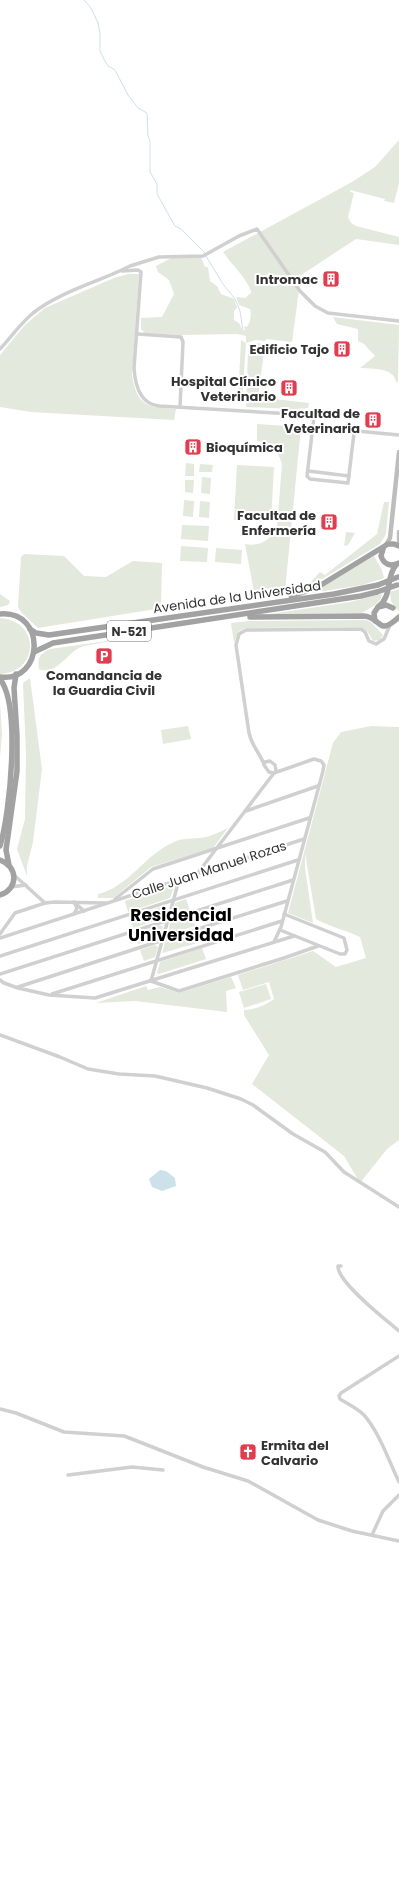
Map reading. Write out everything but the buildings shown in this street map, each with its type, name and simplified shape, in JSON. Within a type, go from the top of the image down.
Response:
[{"type":"highway","points":[[270,603],[316,588],[384,547],[393,544],[399,546]]},
{"type":"highway","points":[[384,547],[381,557],[386,563],[390,576]]},
{"type":"highway","points":[[378,623],[374,613],[387,596],[390,576],[397,564],[386,563]]},
{"type":"highway","name":"Avenida de la Universidad","points":[[30,629],[36,633],[49,635],[334,594],[378,584],[399,577]]},
{"type":"highway","name":"Avenida de la Universidad","points":[[34,652],[53,643],[226,618],[361,596],[398,585]]},
{"type":"highway","points":[[387,596],[395,616],[392,623]]},
{"type":"highway","points":[[378,607],[387,605],[393,608]]},
{"type":"highway","name":"N-521","points":[[0,614],[18,618],[30,629]]},
{"type":"highway","points":[[226,618],[369,616],[378,623],[386,626],[392,623],[399,616]]},
{"type":"highway","points":[[0,846],[9,792],[11,733],[9,700],[6,689],[0,678],[16,674],[29,665],[34,652],[35,643],[30,629]]},
{"type":"highway","points":[[0,895],[11,888],[14,876],[6,850],[15,797],[17,771],[17,736],[14,688],[16,674]]},
{"type":"highway","points":[[0,860],[10,865]]},
{"type":"main road","points":[[384,547],[390,538],[399,452]]},
{"type":"main road","points":[[399,532],[399,542]]},
{"type":"street","points":[[0,349],[23,323],[45,305],[130,266],[159,257],[194,258],[203,256],[239,236],[257,229],[300,291],[315,306],[328,313],[399,321]]},
{"type":"street","points":[[117,272],[134,270],[139,270],[142,272],[134,368],[138,389],[142,396],[154,406],[312,415],[307,476],[310,479],[348,483],[354,433],[357,430],[399,435]]},
{"type":"street","points":[[138,334],[181,337],[183,342],[180,407]]},
{"type":"street","points":[[308,471],[348,476]]},
{"type":"street","points":[[378,623],[386,634]]},
{"type":"street","points":[[269,779],[269,772],[261,756],[252,744],[249,733],[236,645],[239,634],[246,630],[361,629],[366,632],[370,641],[376,644],[384,639],[392,623]]},
{"type":"street","points":[[261,756],[273,763],[275,771]]},
{"type":"street","points":[[269,772],[317,759],[324,765],[288,901],[280,929],[274,942]]},
{"type":"street","points":[[264,764],[269,761]]},
{"type":"street","points":[[197,874],[275,771]]},
{"type":"street","points":[[245,811],[318,786]]},
{"type":"street","points":[[113,901],[153,869],[216,850],[310,818]]},
{"type":"street","points":[[224,838],[230,845]]},
{"type":"street","name":"Calle Juan Manuel Rozas","points":[[0,938],[304,839]]},
{"type":"street","points":[[292,843],[302,847]]},
{"type":"street","points":[[0,956],[298,860]]},
{"type":"street","points":[[206,863],[210,870]]},
{"type":"street","points":[[14,876],[45,903]]},
{"type":"street","points":[[152,981],[180,880]]},
{"type":"street","points":[[0,974],[293,880]]},
{"type":"street","points":[[286,883],[292,886]]},
{"type":"street","points":[[11,888],[27,886]]},
{"type":"street","points":[[128,889],[128,892],[132,895]]},
{"type":"street","points":[[18,988],[163,940],[288,901]]},
{"type":"street","points":[[74,902],[84,911]]},
{"type":"street","points":[[73,914],[77,908],[74,902]]},
{"type":"street","points":[[88,902],[88,909]]},
{"type":"street","points":[[0,934],[16,913],[45,903],[109,903]]},
{"type":"street","points":[[275,922],[280,929],[318,946],[340,954],[344,954],[347,950],[344,938],[284,914]]},
{"type":"street","points":[[49,995],[282,921]]},
{"type":"street","points":[[4,929],[8,935]]},
{"type":"street","points":[[0,980],[18,988],[49,995],[95,998],[294,936]]},
{"type":"street","points":[[152,981],[179,991],[318,946]]},
{"type":"street","points":[[33,982],[31,986],[33,991]]},
{"type":"street","points":[[71,988],[70,992],[72,996]]},
{"type":"street","points":[[0,1035],[88,1069],[119,1074],[154,1076],[207,1088],[236,1097],[253,1105],[293,1134],[325,1152],[344,1172],[399,1206]]},
{"type":"street","points":[[341,1266],[338,1266],[338,1270],[349,1286],[370,1308],[399,1331]]},
{"type":"street","points":[[399,1356],[341,1393],[339,1396],[340,1399],[356,1408],[363,1414],[370,1424],[399,1482]]},
{"type":"street","points":[[0,1409],[16,1413],[64,1432],[124,1436],[204,1467],[248,1481],[318,1520],[352,1531],[399,1541]]},
{"type":"street","points":[[68,1475],[132,1467],[163,1470]]},
{"type":"street","points":[[372,1535],[383,1511],[399,1495]]},
{"type":"shaded area","points":[[399,140],[399,183],[394,203],[384,201],[385,199],[350,190],[350,192],[354,193],[348,217],[351,223],[356,226],[399,237],[399,245],[356,239],[292,281],[299,290],[292,342],[266,339],[265,341],[256,340],[246,343],[246,336],[237,334],[179,335],[145,333],[141,329],[141,318],[162,317],[174,294],[169,280],[158,272],[156,266],[171,258],[201,257],[205,267],[208,267],[210,281],[217,286],[221,294],[234,299],[237,308],[234,311],[234,320],[239,323],[243,331],[245,330],[244,326],[247,327],[249,323],[251,311],[250,309],[239,305],[236,297],[245,298],[251,293],[251,291],[242,275],[223,252],[352,182],[375,167]]},
{"type":"shaded area","points":[[128,274],[139,274],[132,375],[134,386],[137,394],[145,403],[151,406],[176,409],[174,420],[31,412],[0,407],[0,355],[25,325],[45,308],[114,278]]},
{"type":"shaded area","points":[[333,317],[399,325],[398,382],[396,382],[394,377],[387,371],[360,368],[375,356],[364,344],[358,341],[358,329],[337,324]]},
{"type":"shaded area","points":[[241,340],[246,343],[242,401],[238,401]]},
{"type":"shaded area","points":[[253,343],[265,344],[258,397],[309,403],[308,408],[295,409],[246,407],[248,352]]},
{"type":"shaded area","points":[[257,424],[301,427],[285,591],[305,586],[320,572],[325,575],[377,534],[384,502],[389,502],[386,534],[380,544],[309,587],[299,591],[255,597],[245,544],[250,545],[264,542],[275,532],[277,527],[282,464],[276,451],[270,445],[257,441]]},
{"type":"shaded area","points":[[186,463],[194,464],[194,476],[185,476]]},
{"type":"shaded area","points":[[200,464],[213,465],[212,472],[199,472]]},
{"type":"shaded area","points":[[237,465],[274,467],[271,521],[234,520]]},
{"type":"shaded area","points":[[202,477],[211,478],[210,494],[201,493]]},
{"type":"shaded area","points":[[185,480],[194,480],[193,493],[185,492]]},
{"type":"shaded area","points":[[184,500],[194,501],[193,517],[183,516]]},
{"type":"shaded area","points":[[200,501],[210,502],[209,518],[199,517]]},
{"type":"shaded area","points":[[182,525],[209,526],[208,541],[181,539]]},
{"type":"shaded area","points":[[346,532],[355,533],[348,545],[344,546]]},
{"type":"shaded area","points":[[181,546],[208,548],[207,562],[180,561]]},
{"type":"shaded area","points":[[216,548],[242,550],[241,564],[215,562]]},
{"type":"shaded area","points":[[24,554],[64,556],[84,576],[106,577],[133,561],[162,563],[161,605],[156,609],[38,628],[21,612],[18,607],[21,557]]},
{"type":"shaded area","points":[[374,556],[382,570],[384,578],[362,585],[312,593]]},
{"type":"shaded area","points":[[399,589],[399,612],[391,601],[390,592]]},
{"type":"shaded area","points":[[0,594],[10,601],[8,605],[0,607]]},
{"type":"shaded area","points":[[382,594],[377,603],[362,613],[270,614],[350,602]]},
{"type":"shaded area","points":[[0,618],[13,621],[22,628],[28,637],[30,646],[28,656],[22,665],[13,671],[0,674]]},
{"type":"shaded area","points":[[366,620],[371,622],[383,635],[380,640],[373,641],[367,631],[361,627],[245,628],[238,632],[234,643],[231,623],[249,621]]},
{"type":"shaded area","points":[[112,641],[81,647],[50,670],[45,671],[39,669],[41,655],[50,649]]},
{"type":"shaded area","points":[[30,678],[42,769],[33,842],[27,866],[27,876],[17,849],[25,819],[26,754],[23,683]]},
{"type":"shaded area","points":[[0,703],[2,734],[0,757]]},
{"type":"shaded area","points":[[188,726],[191,739],[163,744],[161,730]]},
{"type":"shaded area","points":[[371,726],[399,727],[399,1140],[387,1149],[360,1183],[344,1156],[252,1084],[269,1055],[244,1015],[244,1010],[260,1007],[274,999],[269,982],[243,990],[238,975],[313,951],[336,967],[366,958],[360,937],[316,919],[305,853],[305,868],[313,923],[288,913],[333,743],[341,732]]},
{"type":"shaded area","points":[[228,828],[213,848],[151,867],[113,898],[98,898],[98,894],[119,885],[164,847],[183,839],[206,837]]},
{"type":"shaded area","points":[[170,886],[174,887],[170,898],[128,912],[125,901]]},
{"type":"shaded area","points":[[186,899],[190,910],[173,915],[175,903]]},
{"type":"shaded area","points":[[167,905],[164,918],[133,928],[130,917]]},
{"type":"shaded area","points":[[192,915],[195,926],[168,934],[170,922]]},
{"type":"shaded area","points":[[160,925],[163,927],[160,938],[138,944],[135,933]]},
{"type":"shaded area","points":[[197,932],[201,942],[162,953],[165,942]]},
{"type":"shaded area","points":[[155,945],[158,947],[155,957],[144,961],[140,950]]},
{"type":"shaded area","points":[[202,948],[206,959],[159,974],[157,973],[160,962]]},
{"type":"shaded area","points":[[231,977],[236,988],[226,991],[227,1012],[135,1001],[96,1003],[146,986],[148,990],[160,987],[179,993]]},
{"type":"shaded area","points":[[266,984],[271,999],[244,1008],[239,992]]},
{"type":"water","points":[[160,1170],[166,1171],[175,1178],[176,1186],[162,1191],[152,1187],[149,1179]]},
{"type":"waterway","points":[[84,0],[91,8],[98,23],[100,33],[100,51],[105,61],[108,66],[115,70],[128,95],[138,108],[147,113],[148,136],[150,141],[150,172],[157,184],[157,194],[175,226],[181,229],[205,253]]},
{"type":"waterway","points":[[206,256],[223,284],[235,299],[240,311],[243,331]]},
{"type":"place","name":"Intromac","points":[[331,279]]},
{"type":"place","name":"Edificio Tajo","points":[[342,349]]},
{"type":"place","name":"Hospital Clínico Veterinario","points":[[289,388]]},
{"type":"place","name":"Facultad de Veterinaria","points":[[373,420]]},
{"type":"place","name":"Bioquímica","points":[[193,447]]},
{"type":"place","name":"Facultad de Enfermería","points":[[329,522]]},
{"type":"place","name":"Comandancia de la Guardia Civil","points":[[104,656]]},
{"type":"place","name":"Ermita del Calvario","points":[[248,1452]]},
{"type":"district","name":"Residencial Universidad","points":[[181,925]]}]
